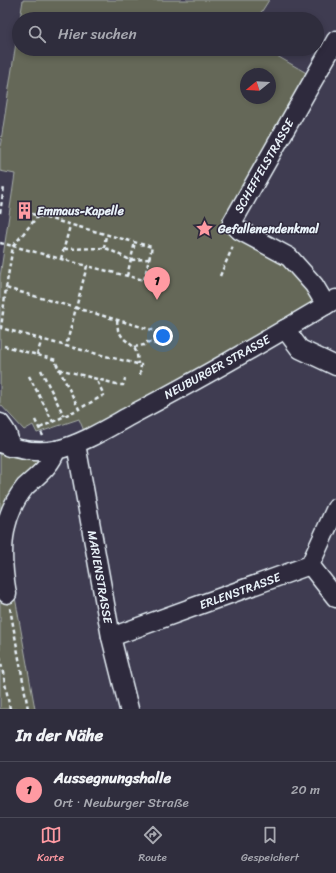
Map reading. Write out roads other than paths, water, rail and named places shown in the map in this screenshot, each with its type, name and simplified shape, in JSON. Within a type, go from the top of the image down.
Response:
[{"type":"street","name":"SCHEFFELSTRASSE","points":[[331,302],[289,257],[239,230],[232,223],[336,40]]},
{"type":"street","name":"NEUBURGER STRASSE","points":[[5,445],[26,450],[56,450],[76,444],[173,393],[331,302]]},
{"type":"street","points":[[285,329],[300,349],[336,366]]},
{"type":"street","points":[[0,424],[10,438],[5,445]]},
{"type":"street","name":"MARIENSTRASSE","points":[[76,444],[111,637],[128,709]]},
{"type":"street","points":[[7,594],[0,554],[2,526],[8,509],[18,493],[42,472],[53,459],[56,450]]},
{"type":"street","points":[[336,508],[310,565],[336,598]]},
{"type":"street","name":"ERLENSTRASSE","points":[[111,637],[310,565]]},
{"type":"place","name":"Emmaus-Kapelle","points":[[24,211]]},
{"type":"place","name":"Gefallenendenkmal","points":[[205,229]]},
{"type":"place","name":"Aussegnungshalle","points":[[157,300]]}]
